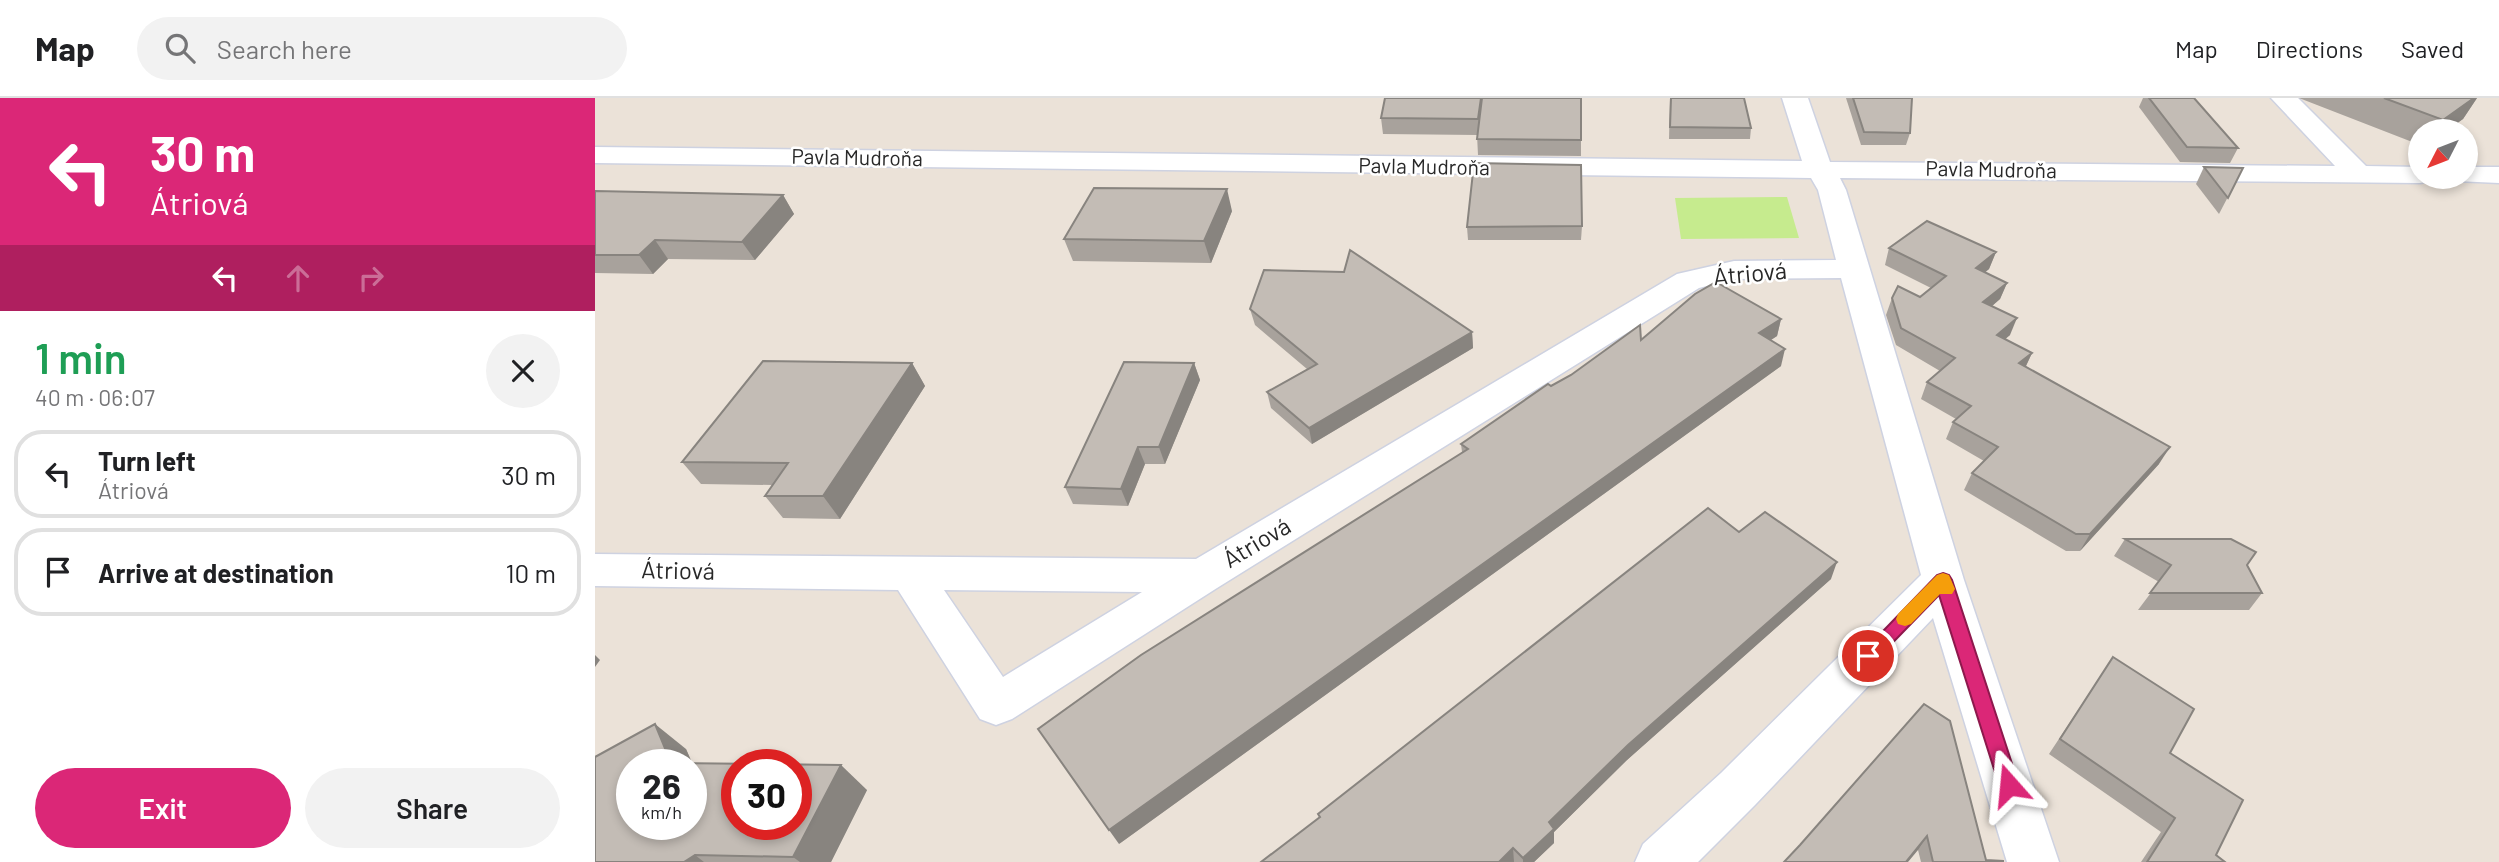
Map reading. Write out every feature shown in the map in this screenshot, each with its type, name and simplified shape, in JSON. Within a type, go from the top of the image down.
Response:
[{"type":"street","points":[[1795,98],[1811,152],[1832,190],[1943,580],[2033,862]]},
{"type":"street","points":[[2284,98],[2357,174]]},
{"type":"street","name":"Pavla Mudroňa","points":[[595,155],[1557,169],[1821,168],[2408,175]]},
{"type":"street","points":[[2478,175],[2499,175]]},
{"type":"street","name":"Átriová","points":[[595,570],[1202,576],[1688,281],[1734,270],[1854,269]]},
{"type":"street","points":[[911,575],[996,705],[1202,576]]},
{"type":"street","points":[[1661,862],[1738,789],[1943,580]]},
{"type":"green space","points":[[1787,197],[1799,238],[1681,239],[1675,198]]},
{"type":"building","points":[[1385,98],[1481,98],[1478,119],[1381,118]]},
{"type":"building","points":[[1482,98],[1581,98],[1581,140],[1477,139]]},
{"type":"building","points":[[1671,98],[1744,98],[1751,128],[1670,127]]},
{"type":"building","points":[[1853,98],[1912,98],[1910,133],[1864,132]]},
{"type":"building","points":[[2149,98],[2194,98],[2238,148],[2187,147]]},
{"type":"building","points":[[2384,98],[2474,98],[2444,119]]},
{"type":"building","points":[[1474,163],[1581,165],[1582,226],[1467,227]]},
{"type":"building","points":[[2204,167],[2243,168],[2228,198]]},
{"type":"building","points":[[1094,188],[1227,189],[1204,241],[1064,239]]},
{"type":"building","points":[[595,191],[783,195],[742,242],[655,240],[639,255],[595,255]]},
{"type":"building","points":[[1927,221],[1996,252],[1976,268],[2007,283],[1983,302],[2017,318],[1997,335],[2032,353],[2019,363],[2170,447],[2090,534],[2076,534],[1972,473],[1998,447],[1953,422],[1971,406],[1927,382],[1955,358],[1901,328],[1892,298],[1898,286],[1920,297],[1946,276],[1889,248]]},
{"type":"building","points":[[1350,250],[1472,332],[1309,428],[1267,392],[1317,364],[1250,309],[1264,270],[1344,272]]},
{"type":"building","points":[[1716,282],[1781,319],[1759,333],[1785,349],[1109,830],[1038,729],[1141,655],[1468,449],[1461,444],[1548,384],[1551,386],[1571,375],[1640,325],[1641,340],[1695,294]]},
{"type":"building","points":[[763,361],[912,363],[823,496],[765,496],[788,463],[682,462]]},
{"type":"building","points":[[1124,362],[1194,363],[1159,447],[1138,447],[1121,489],[1065,487]]},
{"type":"building","points":[[1708,508],[1739,532],[1765,512],[1837,562],[1628,745],[1549,822],[1554,829],[1523,858],[1513,848],[1499,862],[1261,862],[1320,817],[1318,814]]},
{"type":"building","points":[[2125,539],[2231,539],[2256,552],[2247,565],[2262,593],[2150,593],[2171,565]]},
{"type":"building","points":[[2113,657],[2194,709],[2170,753],[2243,800],[2216,855],[2225,862],[2147,862],[2175,818],[2060,739]]},
{"type":"building","points":[[1924,704],[1950,721],[1986,860],[2003,862],[1933,862],[1927,836],[1906,862],[1784,862],[1800,845]]},
{"type":"building","points":[[655,724],[665,749],[616,749],[616,840],[707,840],[707,763],[721,764],[721,840],[802,840],[793,857],[695,855],[684,862],[595,862],[595,757]]},
{"type":"building","points":[[812,765],[841,765],[812,821]]},
{"type":"slow traffic","points":[[1905,619],[1943,580],[1946,589]]},
{"type":"route","points":[[1868,656],[1943,580],[2009,785]]}]
